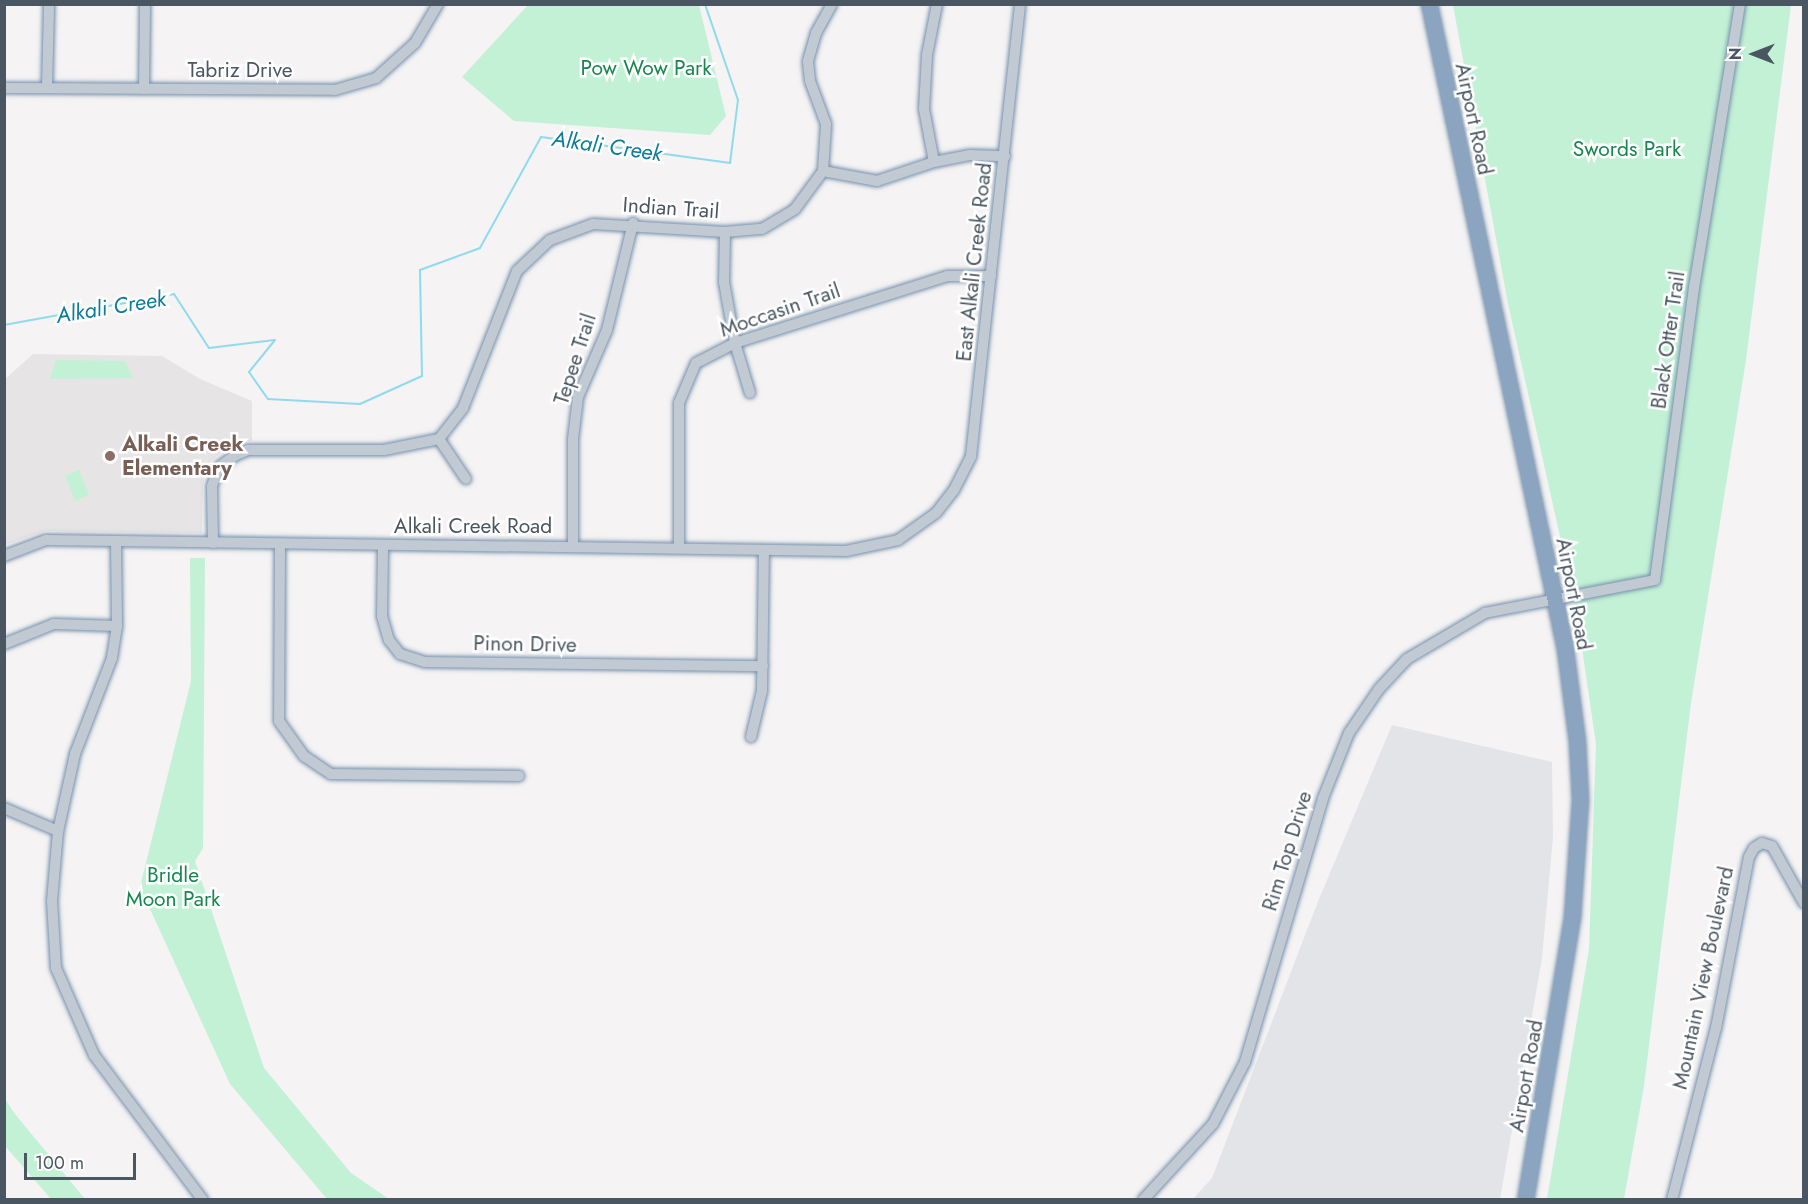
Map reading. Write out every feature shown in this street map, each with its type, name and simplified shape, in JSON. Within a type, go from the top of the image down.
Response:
[{"type":"highway","name":"Airport Road","points":[[1429,4],[1565,649],[1577,742],[1580,800],[1563,987],[1525,1200]]},
{"type":"street","points":[[47,88],[49,4]]},
{"type":"street","points":[[144,89],[145,4]]},
{"type":"street","name":"Tabriz Drive","points":[[4,88],[335,90],[376,78],[415,43],[438,4]]},
{"type":"street","points":[[832,4],[816,33],[807,61],[810,81],[826,123],[823,171],[877,181],[934,162],[970,155],[1005,156]]},
{"type":"street","points":[[934,162],[924,109],[927,55],[937,4]]},
{"type":"street","name":"East Alkali Creek Road","points":[[936,513],[954,490],[971,456],[1020,4]]},
{"type":"street","name":"Black Otter Trail","points":[[1554,597],[1655,580],[1694,288],[1740,4]]},
{"type":"street","name":"Indian Trail","points":[[440,439],[463,408],[518,271],[550,240],[593,224],[633,223],[726,232],[762,229],[795,209],[823,171]]},
{"type":"street","name":"Tepee Trail","points":[[573,545],[573,439],[579,397],[607,330],[633,223]]},
{"type":"street","points":[[726,232],[723,282],[735,343],[750,393]]},
{"type":"street","name":"Moccasin Trail","points":[[679,548],[679,403],[696,363],[735,343],[947,276],[991,276]]},
{"type":"street","points":[[213,543],[212,486],[219,467],[234,456],[248,450],[384,450],[440,439],[466,479]]},
{"type":"street","name":"Alkali Creek Road","points":[[4,556],[46,540],[383,547],[573,545],[764,551],[873,548],[898,540],[936,513]]},
{"type":"street","points":[[116,542],[117,626],[112,658],[75,754],[58,831],[52,901],[56,968],[94,1056],[203,1200]]},
{"type":"street","points":[[280,544],[279,722],[304,756],[331,774],[519,776]]},
{"type":"street","name":"Pinon Drive","points":[[383,547],[382,616],[389,640],[400,654],[425,662],[763,666]]},
{"type":"street","points":[[751,737],[762,691],[764,551]]},
{"type":"street","name":"Rim Top Drive","points":[[1143,1200],[1213,1124],[1245,1062],[1323,798],[1349,733],[1379,688],[1407,659],[1485,613],[1554,597]]},
{"type":"street","points":[[4,644],[54,624],[117,626]]},
{"type":"street","points":[[4,808],[58,831]]},
{"type":"street","name":"Mountain View Boulevard","points":[[1672,1200],[1716,1028],[1749,857],[1754,848],[1762,843],[1772,846],[1803,903]]},
{"type":"shaded area","name":"Alkali Creek Elementary","points":[[33,354],[162,356],[200,379],[252,401],[252,441],[234,441],[209,463],[203,484],[202,533],[45,531],[5,545],[4,380]]},
{"type":"shaded area","points":[[1392,725],[1552,762],[1553,837],[1542,958],[1500,1199],[1193,1199],[1212,1178],[1317,904]]},
{"type":"green space","name":"Pow Wow Park","points":[[528,5],[699,5],[726,116],[710,135],[514,121],[462,77]]},
{"type":"green space","name":"Swords Park","points":[[1453,5],[1791,5],[1746,360],[1691,703],[1644,1086],[1624,1199],[1547,1199],[1589,949],[1596,744],[1576,608],[1508,304]]},
{"type":"green space","points":[[56,360],[125,361],[133,378],[50,379]]},
{"type":"green space","points":[[79,470],[89,495],[75,501],[65,476]]},
{"type":"green space","name":"Bridle Moon Park","points":[[190,558],[205,558],[203,848],[195,861],[264,1068],[351,1173],[389,1199],[327,1199],[230,1084],[140,887],[191,681]]},
{"type":"green space","points":[[5,1099],[85,1199],[51,1199],[5,1146]]},
{"type":"waterway","name":"Alkali Creek","points":[[4,325],[174,294],[209,348],[275,340],[249,372],[268,399],[360,404],[422,376],[420,270],[480,248],[541,137],[730,163],[738,100],[705,4]]},
{"type":"place","name":"Alkali Creek Elementary","points":[[110,456]]}]
